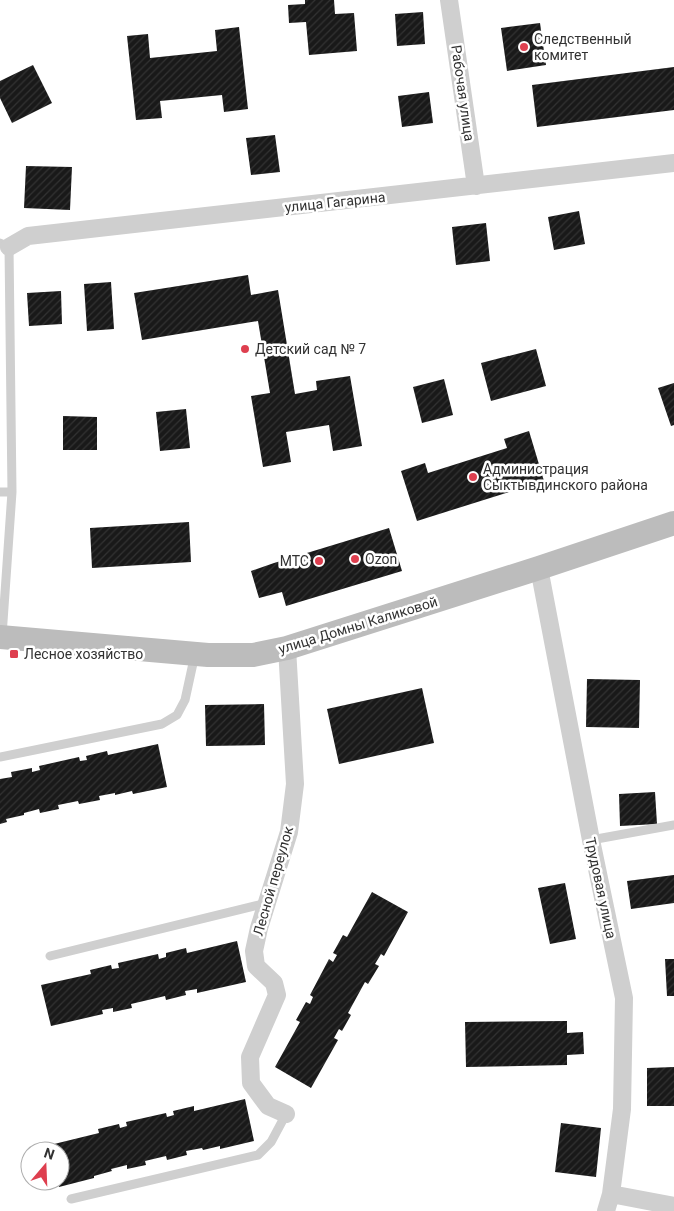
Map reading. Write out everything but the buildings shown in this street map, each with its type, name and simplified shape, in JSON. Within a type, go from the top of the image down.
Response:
[{"type":"main road","name":"улица Домны Каликовой","points":[[1,637],[208,655],[253,655],[287,648],[674,523]]},
{"type":"street","name":"Рабочая улица","points":[[450,0],[476,186]]},
{"type":"street","name":"улица Гагарина","points":[[5,245],[28,236],[674,163]]},
{"type":"street","name":"Трудовая улица","points":[[539,568],[591,840],[624,998],[622,1109],[611,1194],[606,1211]]},
{"type":"street","name":"Лесной переулок","points":[[286,1114],[268,1106],[251,1084],[250,1057],[277,995],[274,983],[256,966],[254,952],[259,928],[289,832],[294,784],[287,648]]},
{"type":"street","points":[[611,1194],[674,1206]]},
{"type":"lane","points":[[1,637],[12,492],[5,245]]},
{"type":"lane","points":[[0,492],[12,492]]},
{"type":"lane","points":[[0,757],[162,724],[177,715],[185,700],[195,654]]},
{"type":"lane","points":[[591,840],[674,825]]},
{"type":"lane","points":[[50,956],[268,903]]},
{"type":"lane","points":[[71,1200],[258,1154],[271,1142],[286,1114]]},
{"type":"place","name":"Следственный комитет","points":[[524,47]]},
{"type":"place","name":"Детский сад № 7","points":[[245,349]]},
{"type":"place","name":"Администрация Сыктывдинского района","points":[[473,477]]},
{"type":"place","name":"Ozon","points":[[355,559]]},
{"type":"place","name":"МТС","points":[[319,561]]},
{"type":"place","name":"Лесное хозяйство","points":[[14,654]]}]
